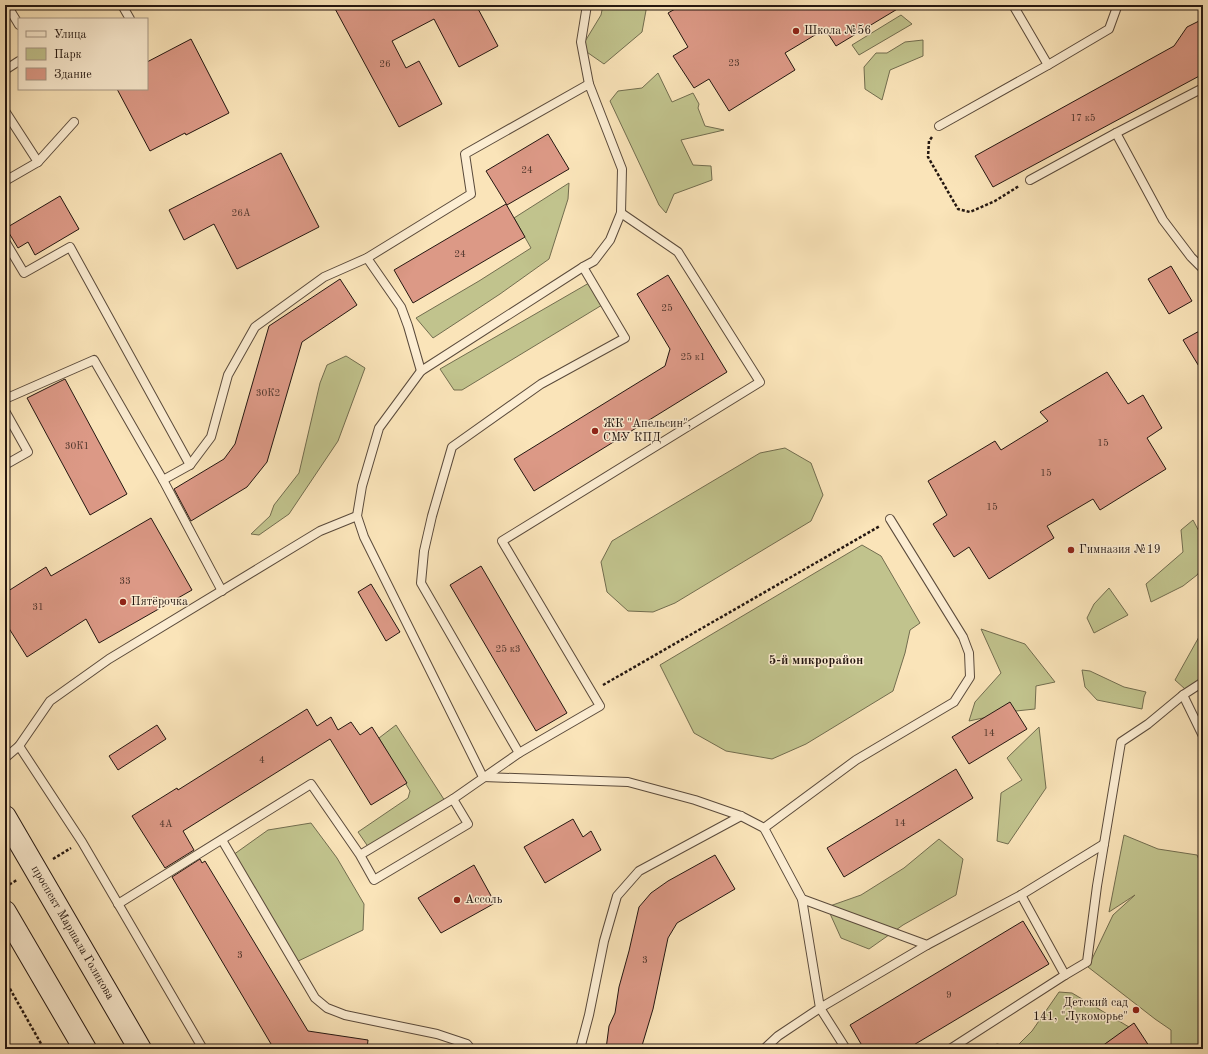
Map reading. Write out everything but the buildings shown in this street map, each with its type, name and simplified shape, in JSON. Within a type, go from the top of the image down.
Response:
[{"type":"main road","name":"проспект Маршала Голикова","points":[[5,817],[140,1049]]},
{"type":"main road","points":[[5,912],[85,1049]]},
{"type":"lane","points":[[7,5],[18,23]]},
{"type":"lane","points":[[122,5],[129,18]]},
{"type":"lane","points":[[484,777],[364,537],[357,516],[362,486],[379,428],[421,371],[582,267],[594,261],[610,240],[621,213],[622,169],[589,84],[581,42],[587,5]]},
{"type":"lane","points":[[1013,5],[1048,65]]},
{"type":"lane","points":[[939,126],[1109,29],[1118,6]]},
{"type":"lane","points":[[5,70],[18,62]]},
{"type":"lane","points":[[163,480],[190,465],[211,437],[228,375],[255,327],[324,277],[367,258],[471,194],[465,154],[589,84]]},
{"type":"lane","points":[[1030,180],[1203,88]]},
{"type":"lane","points":[[5,111],[38,162]]},
{"type":"lane","points":[[5,181],[38,162],[74,122]]},
{"type":"lane","points":[[1116,133],[1162,220],[1191,257],[1203,269]]},
{"type":"lane","points":[[360,855],[453,799],[519,753],[600,706],[502,541],[760,382],[678,252],[621,213]]},
{"type":"lane","points":[[5,241],[24,273],[70,247],[190,465]]},
{"type":"lane","points":[[367,258],[401,307],[421,371]]},
{"type":"lane","points":[[519,753],[421,583],[424,551],[432,516],[452,447],[542,384],[625,338],[582,267]]},
{"type":"lane","points":[[5,399],[94,360],[163,480],[222,591]]},
{"type":"lane","points":[[5,411],[28,452],[5,465]]},
{"type":"lane","points":[[5,758],[19,746],[50,701],[109,659],[320,531],[357,516]]},
{"type":"lane","points":[[764,828],[856,760],[954,702],[970,677],[969,653],[962,637],[890,520]]},
{"type":"lane","points":[[950,1049],[1087,962],[1097,886],[1121,742],[1148,724],[1183,695],[1203,682]]},
{"type":"lane","points":[[1183,695],[1203,736]]},
{"type":"lane","points":[[19,746],[78,836],[203,1049]]},
{"type":"lane","points":[[484,777],[628,782],[695,800],[741,816],[764,828],[802,899],[820,1008],[846,1049]]},
{"type":"lane","points":[[118,904],[311,784],[360,855],[374,880],[468,824],[453,799]]},
{"type":"lane","points":[[580,1049],[604,941],[617,896],[639,871],[741,816]]},
{"type":"lane","points":[[222,840],[315,998],[327,1008],[345,1015],[437,1034],[467,1044],[471,1049]]},
{"type":"lane","points":[[764,1049],[778,1036],[820,1008],[927,945],[1021,895],[1104,844]]},
{"type":"lane","points":[[1021,895],[1065,975]]},
{"type":"lane","points":[[802,899],[927,945]]},
{"type":"path","points":[[939,126],[928,142],[928,157],[958,209],[970,212],[995,201],[1030,180]]},
{"type":"path","points":[[592,691],[890,520]]},
{"type":"path","points":[[5,980],[44,1049]]},
{"type":"green space","points":[[603,5],[647,5],[642,32],[604,64],[581,48],[601,15]]},
{"type":"green space","points":[[901,15],[912,24],[859,55],[852,45]]},
{"type":"green space","points":[[923,40],[923,56],[890,70],[882,100],[865,89],[864,67],[876,53],[887,53],[905,42]]},
{"type":"green space","points":[[658,73],[672,102],[693,93],[699,104],[698,108],[705,126],[724,130],[681,140],[693,165],[711,166],[712,180],[674,194],[666,213],[659,205],[610,101],[618,91],[642,88]]},
{"type":"green space","points":[[569,183],[568,199],[549,259],[500,294],[433,338],[416,318],[531,248],[514,218]]},
{"type":"green space","points":[[589,283],[602,305],[462,390],[454,390],[440,369]]},
{"type":"green space","points":[[346,356],[365,368],[338,441],[289,514],[259,535],[251,534],[270,516],[274,505],[299,473],[320,383],[327,365]]},
{"type":"green space","points":[[785,448],[811,463],[823,495],[811,521],[675,603],[653,612],[628,611],[607,592],[601,562],[612,541],[760,453]]},
{"type":"green space","points":[[1193,520],[1203,539],[1203,567],[1197,575],[1183,586],[1151,602],[1146,584],[1183,552],[1181,530]]},
{"type":"green space","points":[[862,545],[881,556],[920,623],[910,630],[905,653],[893,691],[806,744],[772,759],[726,751],[694,733],[660,665]]},
{"type":"green space","points":[[1109,588],[1128,615],[1094,633],[1087,618],[1094,604]]},
{"type":"green space","points":[[981,629],[1025,644],[1055,682],[1036,686],[1035,709],[1016,711],[969,721],[975,702],[1001,673]]},
{"type":"green space","points":[[1203,634],[1203,664],[1199,681],[1185,689],[1175,680],[1200,635]]},
{"type":"green space","points":[[1082,670],[1090,671],[1124,687],[1146,692],[1142,709],[1097,700],[1085,687]]},
{"type":"green space","points":[[396,725],[445,801],[369,848],[358,832],[408,798],[410,791],[379,738]]},
{"type":"green space","points":[[1039,727],[1046,788],[1008,844],[997,841],[1001,793],[1022,780],[1007,758]]},
{"type":"green space","points":[[311,823],[337,858],[364,904],[363,930],[292,964],[233,855],[268,830]]},
{"type":"green space","points":[[1124,835],[1158,849],[1197,855],[1203,868],[1203,1049],[1171,1049],[1171,1030],[1088,967],[1113,915],[1135,895],[1109,912]]},
{"type":"green space","points":[[939,839],[963,859],[956,895],[903,925],[869,949],[841,938],[827,907],[861,895],[904,868]]},
{"type":"green space","points":[[1059,992],[1072,993],[1129,1027],[1102,1049],[987,1049],[997,1044],[1015,1048],[1032,1031]]},
{"type":"place","name":"Школа №56","points":[[796,31]]},
{"type":"place","name":"ЖК \"Апельсин\", СМУ КПД","points":[[595,431]]},
{"type":"place","name":"Гимназия №19","points":[[1071,550]]},
{"type":"place","name":"Пятёрочка","points":[[123,602]]},
{"type":"place","name":"Ассоль","points":[[457,900]]},
{"type":"place","name":"Детский сад 141, \"Лукоморье\"","points":[[1136,1010]]},
{"type":"district","name":"5-й микрорайон","points":[[816,660]]}]
